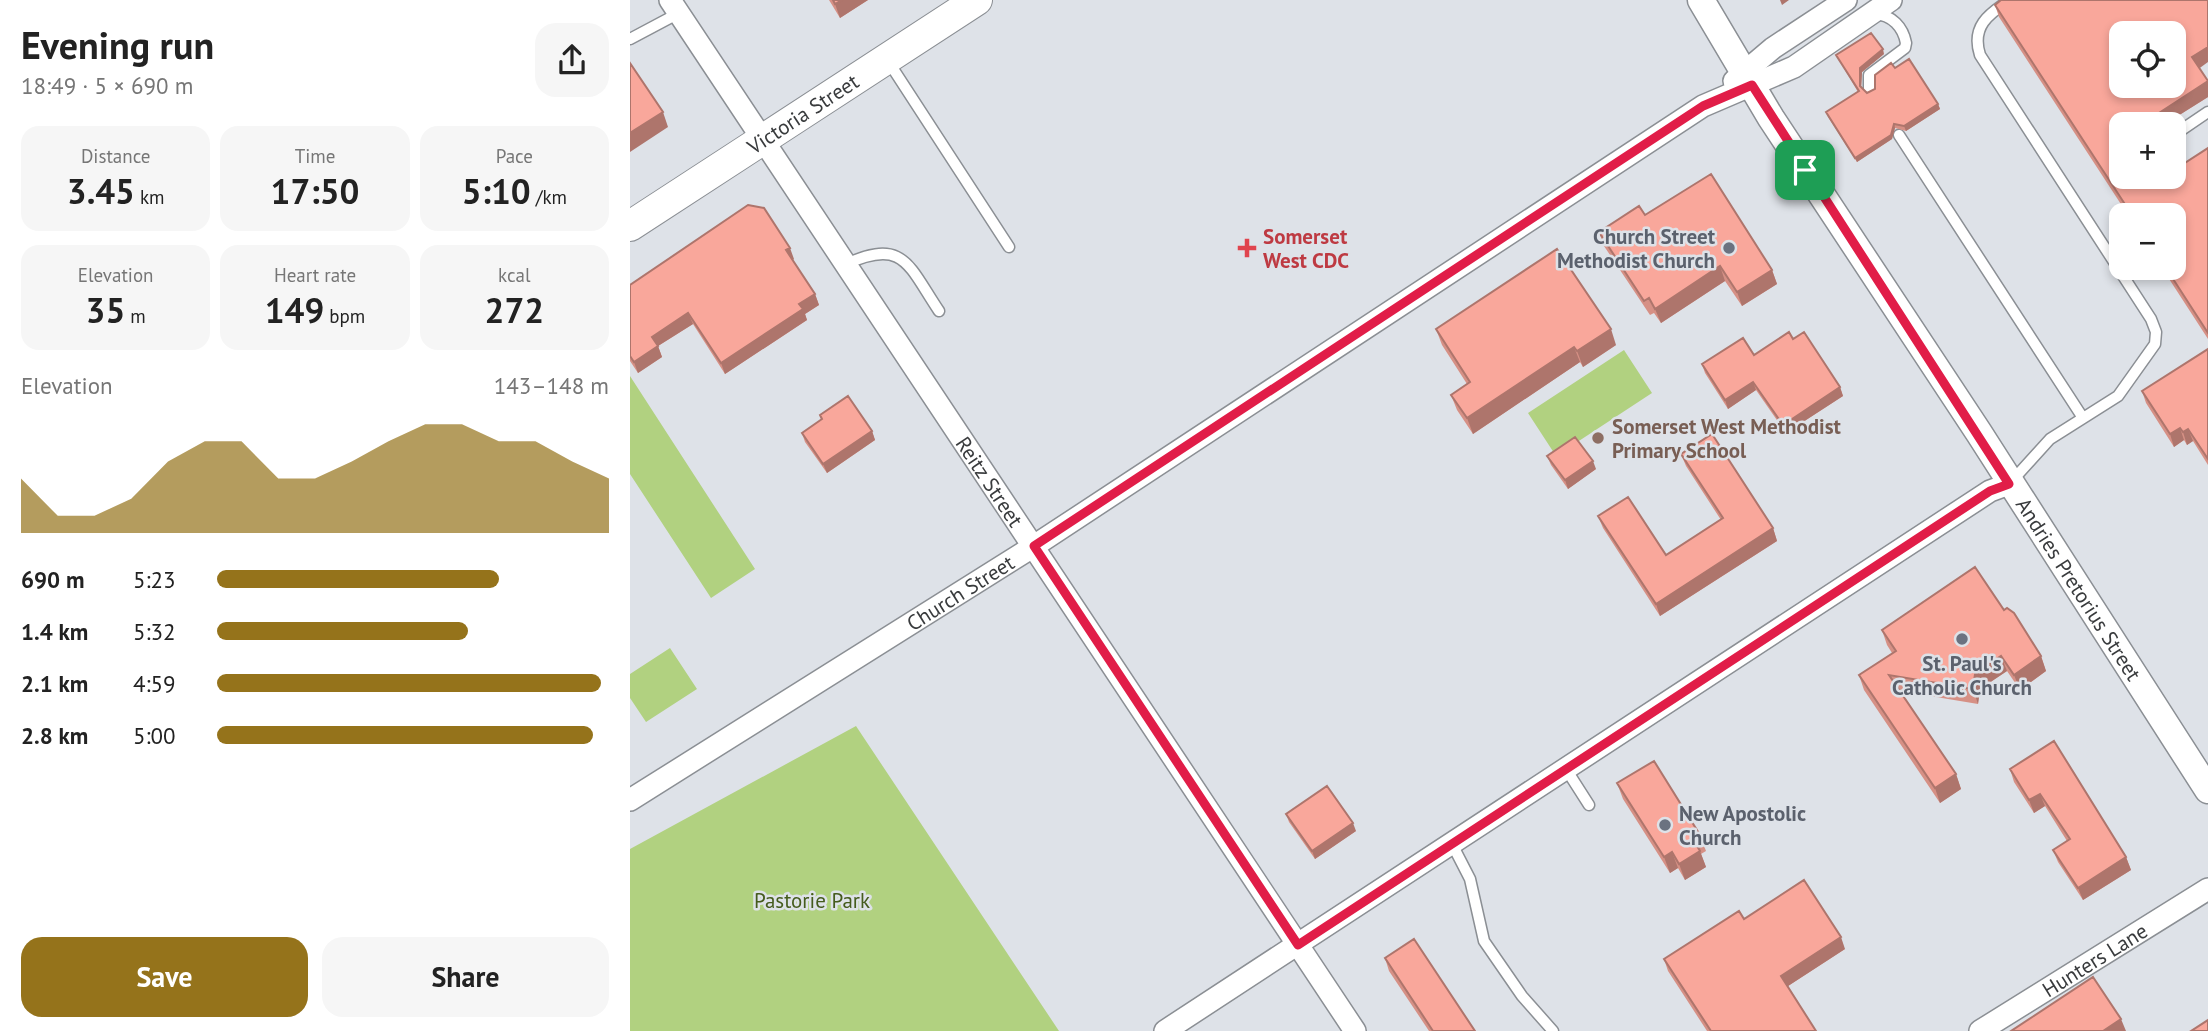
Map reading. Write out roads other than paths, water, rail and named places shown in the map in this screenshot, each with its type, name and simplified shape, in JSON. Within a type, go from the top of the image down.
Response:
[{"type":"main road","name":"Victoria Street","points":[[630,226],[887,59],[968,3]]},
{"type":"street","name":"Andries Pretorius Street","points":[[1701,0],[1748,79],[2208,790]]},
{"type":"street","name":"Church Street","points":[[1748,79],[1773,48],[1846,0]]},
{"type":"street","name":"Church Street","points":[[630,800],[1034,546],[1708,103],[1748,79],[1794,67],[1891,0]]},
{"type":"street","name":"Reitz Street","points":[[674,6],[1355,1031]]},
{"type":"street","points":[[1165,1031],[1990,491],[2009,484]]},
{"type":"street","name":"Hunters Lane","points":[[1980,1031],[2208,888]]},
{"type":"lane","points":[[2009,484],[2050,439],[2118,396],[2152,349],[2156,332],[2151,319],[1980,55],[1977,39],[1982,23],[2010,0]]},
{"type":"lane","points":[[630,40],[674,6]]},
{"type":"lane","points":[[1868,16],[1889,17],[1906,43],[1905,48],[1869,75],[1869,90]]},
{"type":"lane","points":[[887,59],[1009,247]]},
{"type":"lane","points":[[2186,127],[2208,112]]},
{"type":"lane","points":[[1899,135],[2083,418]]},
{"type":"lane","points":[[844,265],[866,254],[892,253],[902,259],[939,311]]},
{"type":"lane","points":[[1566,769],[1589,805]]},
{"type":"lane","points":[[1452,844],[1470,879],[1484,941],[1522,996],[1553,1031]]},
{"type":"place","name":"Somerset West CDC","points":[[1247,248]]},
{"type":"place","name":"Church Street Methodist Church","points":[[1729,248]]},
{"type":"place","name":"Somerset West Methodist Primary School","points":[[1598,438]]},
{"type":"place","name":"St. Paul's Catholic Church","points":[[1962,639]]},
{"type":"place","name":"New Apostolic Church","points":[[1665,825]]},
{"type":"park label","name":"Pastorie Park","points":[[812,900]]}]
